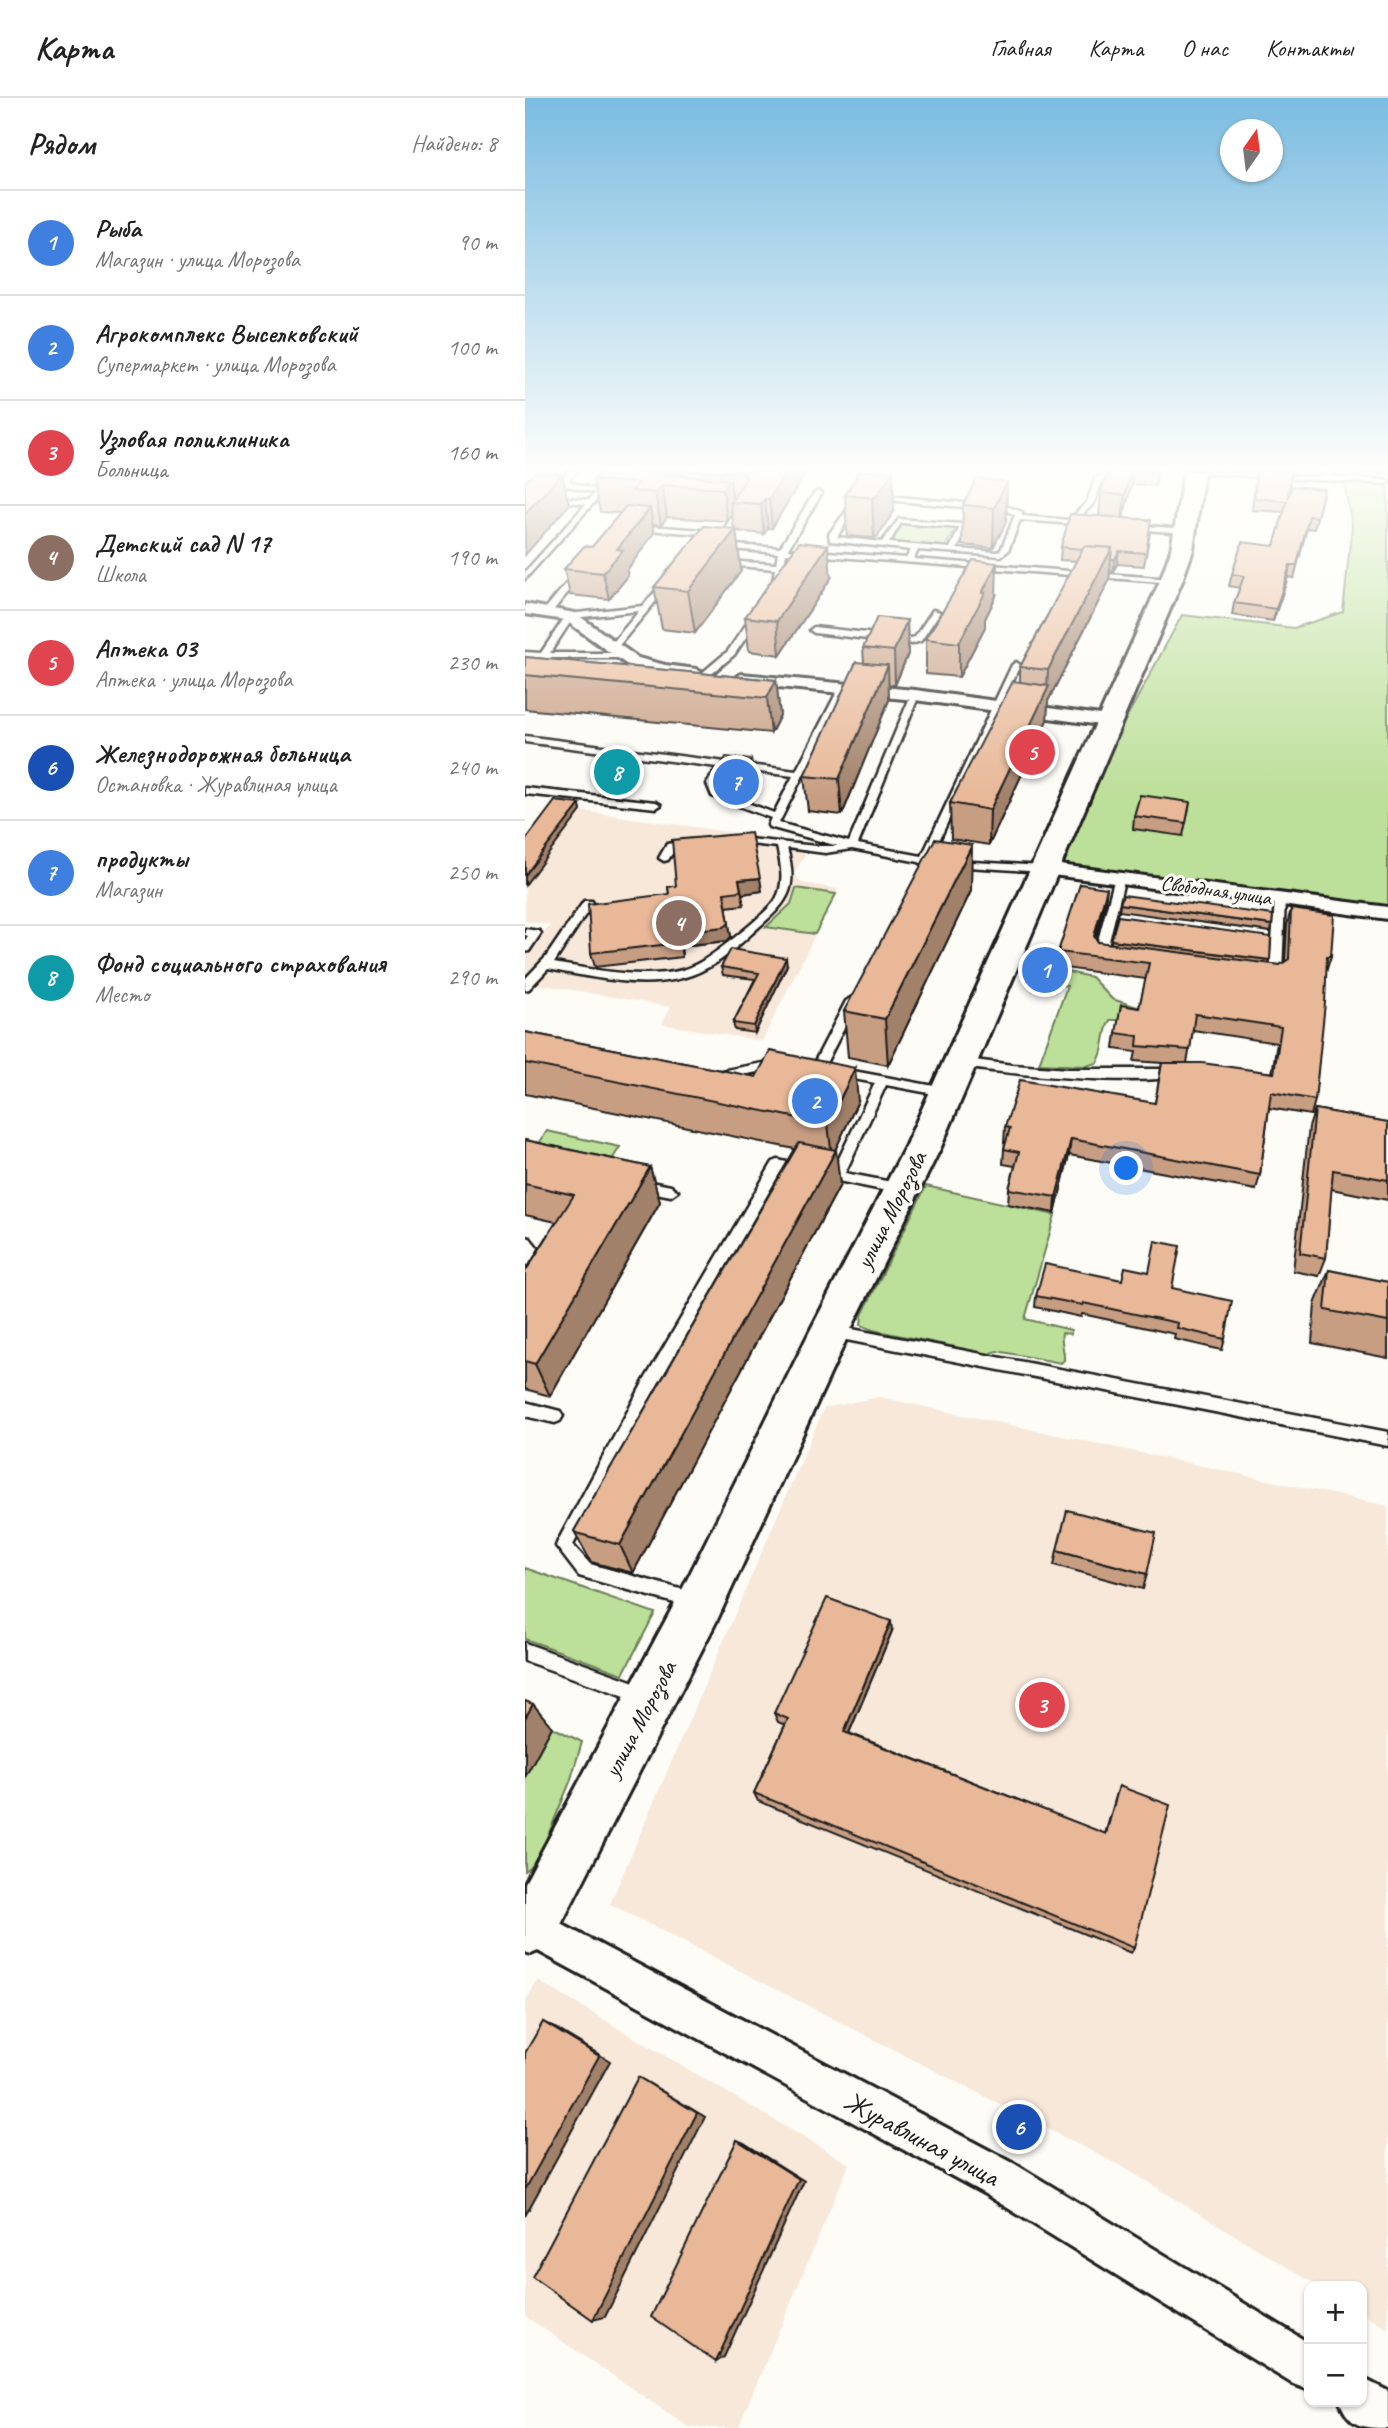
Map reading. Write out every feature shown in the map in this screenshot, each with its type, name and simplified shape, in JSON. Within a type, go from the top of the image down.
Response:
[{"type":"street","name":"улица Морозова","points":[[528,1925],[701,1602],[830,1331],[902,1189],[1171,581]]},
{"type":"street","points":[[525,609],[570,616],[619,652],[664,670],[915,695],[1108,721]]},
{"type":"street","name":"Свободная улица","points":[[1045,869],[1388,913]]},
{"type":"street","name":"Журавлиная улица","points":[[528,1925],[1000,2179],[1304,2365]]},
{"type":"street","points":[[1367,2404],[1388,2417]]},
{"type":"lane","points":[[548,611],[574,580]]},
{"type":"lane","points":[[525,656],[619,652],[645,608],[669,580]]},
{"type":"lane","points":[[768,599],[778,580]]},
{"type":"lane","points":[[1153,580],[1171,581]]},
{"type":"lane","points":[[525,688],[543,665],[544,655],[570,616],[645,608]]},
{"type":"lane","points":[[705,675],[731,653],[762,608]]},
{"type":"lane","points":[[814,630],[912,640],[918,639],[936,612]]},
{"type":"lane","points":[[918,873],[1016,665]]},
{"type":"lane","points":[[843,688],[773,825],[852,846],[925,861],[1008,869],[1045,869]]},
{"type":"lane","points":[[718,840],[746,839],[836,851],[852,846],[915,695]]},
{"type":"lane","points":[[526,741],[798,774]]},
{"type":"lane","points":[[723,763],[712,784],[715,794],[777,817]]},
{"type":"lane","points":[[525,791],[656,805]]},
{"type":"lane","points":[[664,858],[671,846],[704,842]]},
{"type":"lane","points":[[545,965],[647,978],[688,973],[700,968],[778,906],[784,897],[787,885],[781,844]]},
{"type":"lane","points":[[1121,877],[1101,952],[1128,955]]},
{"type":"lane","points":[[1263,973],[1276,975],[1280,898]]},
{"type":"lane","points":[[525,986],[545,965],[588,904]]},
{"type":"lane","points":[[1110,916],[1123,918]]},
{"type":"lane","points":[[525,932],[534,933],[525,948]]},
{"type":"lane","points":[[1266,937],[1279,939]]},
{"type":"lane","points":[[806,1067],[855,995]]},
{"type":"lane","points":[[959,1062],[1006,1070],[1109,1074],[1185,1073]]},
{"type":"lane","points":[[697,1073],[720,1076],[774,1064],[806,1067],[946,1092]]},
{"type":"lane","points":[[837,1177],[882,1081]]},
{"type":"lane","points":[[701,1602],[585,1570],[564,1546],[649,1386],[778,1165],[902,1189]]},
{"type":"lane","points":[[632,1183],[671,1191]]},
{"type":"lane","points":[[525,1242],[531,1248],[525,1260]]},
{"type":"lane","points":[[830,1331],[1388,1439]]},
{"type":"lane","points":[[525,1409],[555,1416]]},
{"type":"lane","points":[[525,1652],[652,1697]]},
{"type":"shaded area","points":[[555,807],[811,844],[794,874],[802,883],[838,889],[762,1041],[662,1024],[671,1007],[525,982],[525,959],[550,925],[525,921],[525,844]]},
{"type":"shaded area","points":[[879,1397],[1388,1506],[1388,2329],[1367,2316],[1367,2281],[1310,2281],[1128,2170],[610,1904],[824,1408]]},
{"type":"shaded area","points":[[538,1981],[849,2164],[738,2428],[690,2428],[525,2316],[525,2216],[610,2062],[525,2080],[525,2002]]},
{"type":"green space","points":[[1346,580],[1388,580],[1388,914],[1045,869],[1182,615],[1294,628],[1343,612]]},
{"type":"green space","points":[[796,888],[836,894],[815,934],[766,927],[791,904]]},
{"type":"green space","points":[[1059,970],[1091,977],[1112,999],[1141,1008],[1133,1020],[1110,1020],[1097,1063],[1086,1066],[1039,1064],[1067,986],[1051,983],[1052,977],[1056,977]]},
{"type":"green space","points":[[547,1131],[620,1147],[606,1169],[533,1153]]},
{"type":"green space","points":[[926,1186],[1055,1215],[1025,1319],[1071,1330],[1071,1334],[1062,1333],[1064,1360],[1061,1363],[997,1351],[989,1354],[873,1330],[861,1325],[862,1315]]},
{"type":"green space","points":[[525,1568],[655,1613],[623,1674],[525,1639]]},
{"type":"green space","points":[[552,1727],[582,1742],[570,1782],[546,1840],[545,1851],[540,1860],[525,1871],[525,1777]]},
{"type":"building","points":[[660,580],[697,580],[688,591],[654,587]]},
{"type":"building","points":[[772,580],[805,580],[777,621],[745,617]]},
{"type":"building","points":[[961,580],[989,580],[982,593],[985,593],[959,643],[926,639]]},
{"type":"building","points":[[1066,580],[1095,580],[1048,670],[1020,667]]},
{"type":"building","points":[[1243,580],[1285,580],[1276,609],[1234,603]]},
{"type":"building","points":[[877,617],[907,620],[894,651],[863,648]]},
{"type":"building","points":[[525,657],[776,680],[767,698],[525,675]]},
{"type":"building","points":[[856,662],[888,665],[839,779],[804,776]]},
{"type":"building","points":[[1013,681],[1049,686],[990,810],[950,803]]},
{"type":"building","points":[[726,757],[751,760],[741,780],[719,776],[718,772]]},
{"type":"building","points":[[1140,795],[1190,802],[1186,823],[1134,816]]},
{"type":"building","points":[[555,801],[580,804],[525,875],[525,841]]},
{"type":"building","points":[[751,833],[760,878],[739,880],[741,891],[724,893],[729,923],[724,927],[678,932],[679,943],[591,953],[588,904],[669,894],[668,887],[676,886],[672,840]]},
{"type":"building","points":[[935,839],[972,845],[885,1019],[844,1011]]},
{"type":"building","points":[[1080,884],[1107,888],[1094,936],[1098,942],[1280,965],[1289,959],[1291,909],[1334,915],[1331,956],[1327,956],[1315,1100],[1271,1092],[1260,1175],[1071,1139],[1056,1197],[1009,1189],[1019,1152],[1004,1149],[1010,1128],[1005,1127],[1020,1080],[1155,1103],[1162,1063],[1202,1063],[1274,1073],[1281,1027],[1195,1014],[1190,1050],[1137,1046],[1138,1036],[1116,1033],[1121,1005],[1139,1008],[1149,963],[1058,952]]},
{"type":"building","points":[[1123,895],[1273,915],[1272,925],[1120,904]]},
{"type":"building","points":[[1118,916],[1271,937],[1270,960],[1111,940]]},
{"type":"building","points":[[731,949],[786,958],[754,1026],[733,1023],[759,973],[721,967]]},
{"type":"building","points":[[525,1032],[756,1077],[770,1051],[855,1068],[828,1124],[525,1063]]},
{"type":"building","points":[[1315,1109],[1388,1122],[1388,1180],[1333,1170],[1326,1258],[1300,1253]]},
{"type":"building","points":[[525,1140],[650,1167],[535,1364],[525,1361],[525,1272],[574,1195],[525,1184]]},
{"type":"building","points":[[799,1143],[836,1150],[620,1545],[576,1533],[574,1531]]},
{"type":"building","points":[[1155,1241],[1180,1246],[1172,1288],[1232,1301],[1225,1339],[1177,1328],[1178,1323],[1036,1296],[1045,1264],[1122,1280],[1125,1267],[1149,1272]]},
{"type":"building","points":[[1329,1270],[1388,1282],[1388,1322],[1325,1310]]},
{"type":"building","points":[[1067,1510],[1156,1533],[1147,1574],[1057,1550]]},
{"type":"building","points":[[827,1598],[891,1621],[844,1732],[1106,1834],[1119,1786],[1170,1805],[1134,1948],[754,1793],[788,1719],[774,1713]]},
{"type":"building","points":[[525,1701],[533,1704],[525,1718]]},
{"type":"building","points":[[543,2022],[599,2056],[525,2190],[525,2053]]},
{"type":"building","points":[[638,2077],[697,2113],[593,2320],[532,2277]]},
{"type":"building","points":[[737,2140],[799,2179],[716,2362],[651,2317]]},
{"type":"place","name":"Аптека 03","points":[[1032,752]]},
{"type":"place","name":"Фонд социального страхования","points":[[617,772]]},
{"type":"place","name":"продукты","points":[[736,782]]},
{"type":"place","name":"Детский сад N 17","points":[[679,923]]},
{"type":"place","name":"Рыба","points":[[1045,970]]},
{"type":"place","name":"Агрокомплекс Выселковский","points":[[815,1101]]},
{"type":"place","name":"Узловая поликлиника","points":[[1042,1705]]},
{"type":"place","name":"Железнодорожная больница","points":[[1019,2127]]}]
